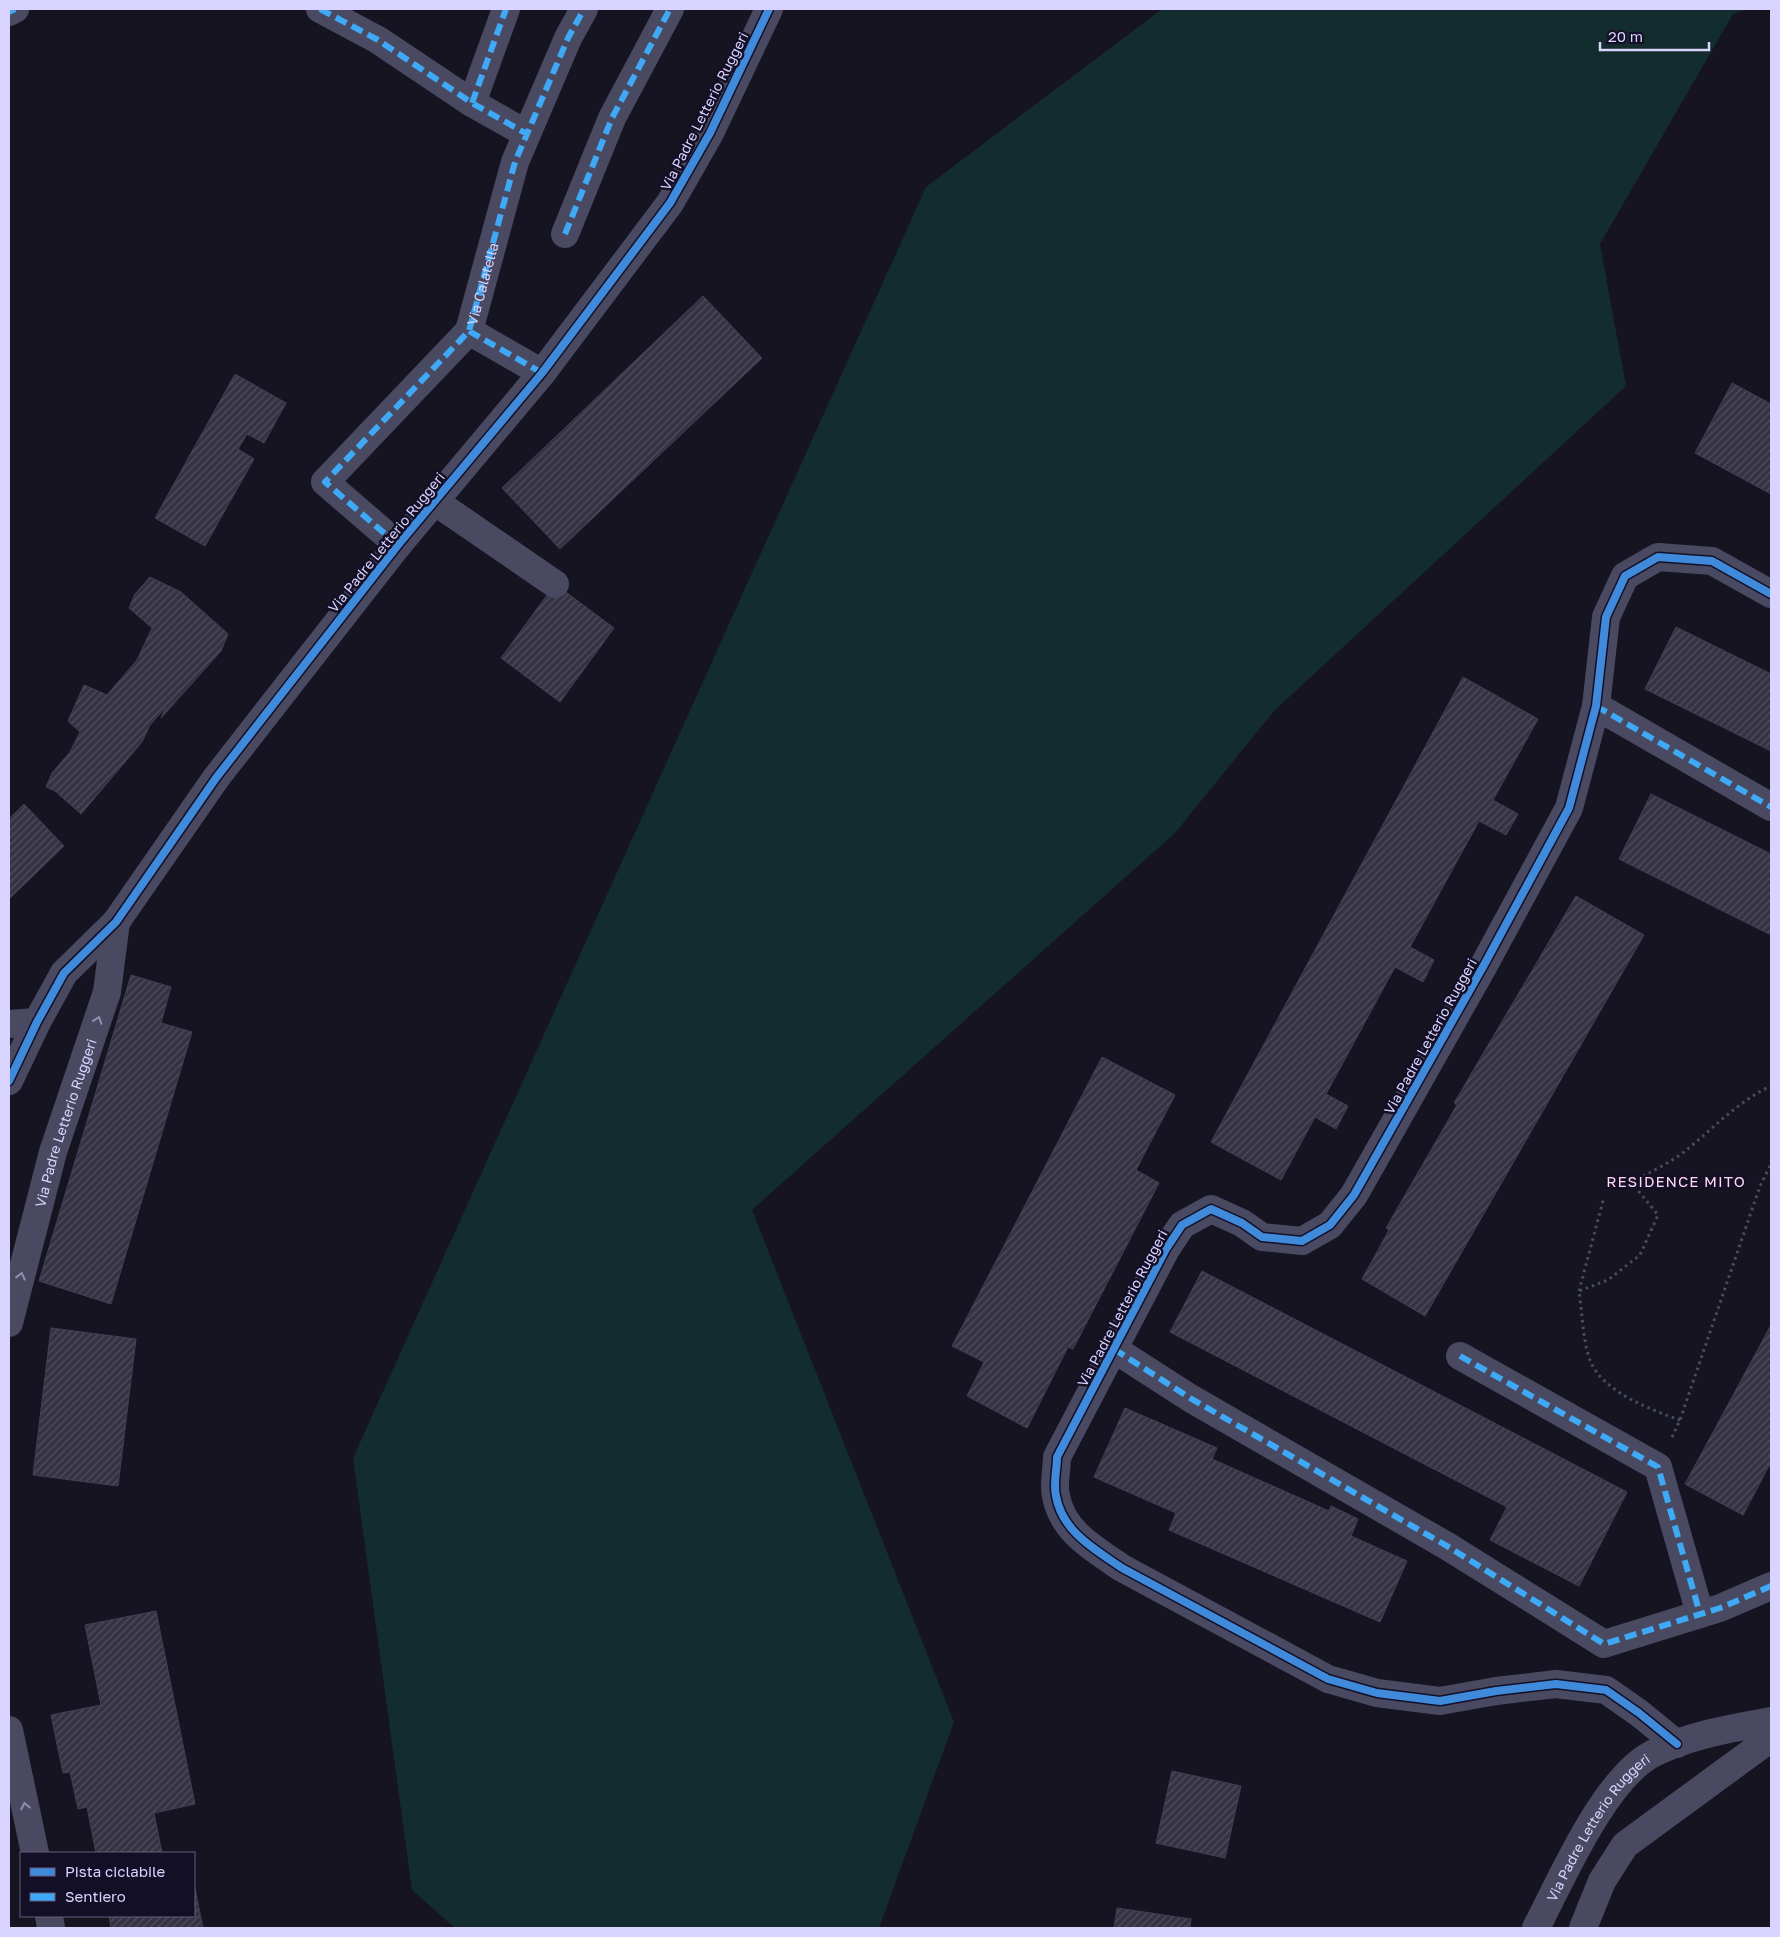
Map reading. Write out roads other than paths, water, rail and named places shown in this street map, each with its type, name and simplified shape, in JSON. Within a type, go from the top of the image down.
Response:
[{"type":"street","points":[[9,12],[15,9]]},
{"type":"street","points":[[320,9],[378,40],[472,103],[528,134]]},
{"type":"street","points":[[472,103],[506,9]]},
{"type":"street","name":"Via Calatella","points":[[398,545],[325,482],[469,331],[515,162],[568,38],[584,9]]},
{"type":"street","points":[[565,234],[612,118],[670,9]]},
{"type":"street","name":"Via Padre Letterio Ruggeri","points":[[9,1081],[36,1022],[64,973],[116,922],[216,778],[398,545],[542,373],[670,203],[710,133],[769,9]]},
{"type":"street","points":[[469,331],[542,373]]},
{"type":"street","points":[[434,501],[555,584]]},
{"type":"street","name":"Via Padre Letterio Ruggeri","points":[[1676,1744],[1639,1713],[1606,1690],[1556,1684],[1496,1690],[1440,1701],[1377,1693],[1328,1679],[1122,1568],[1091,1548],[1064,1522],[1055,1495],[1057,1457],[1166,1249],[1182,1225],[1211,1209],[1242,1223],[1262,1237],[1302,1242],[1330,1225],[1354,1195],[1484,965],[1569,808],[1596,706],[1606,616],[1625,576],[1658,558],[1712,561],[1771,594]]},
{"type":"street","points":[[1596,706],[1771,807]]},
{"type":"street","name":"Via Padre Letterio Ruggeri","points":[[9,1323],[53,1152],[107,992],[116,922]]},
{"type":"street","points":[[9,1024],[36,1022]]},
{"type":"street","points":[[1114,1349],[1190,1398],[1447,1546],[1604,1644],[1700,1614],[1771,1586]]},
{"type":"street","points":[[1460,1356],[1658,1466],[1700,1614]]},
{"type":"street","name":"Via Padre Letterio Ruggeri","points":[[1536,1928],[1591,1822],[1619,1783],[1641,1762],[1652,1753],[1676,1744],[1771,1720]]},
{"type":"street","points":[[9,1733],[35,1852]]},
{"type":"street","points":[[1582,1928],[1602,1881],[1626,1845],[1771,1738]]},
{"type":"district","name":"RESIDENCE MITO","points":[[1676,1181]]}]
